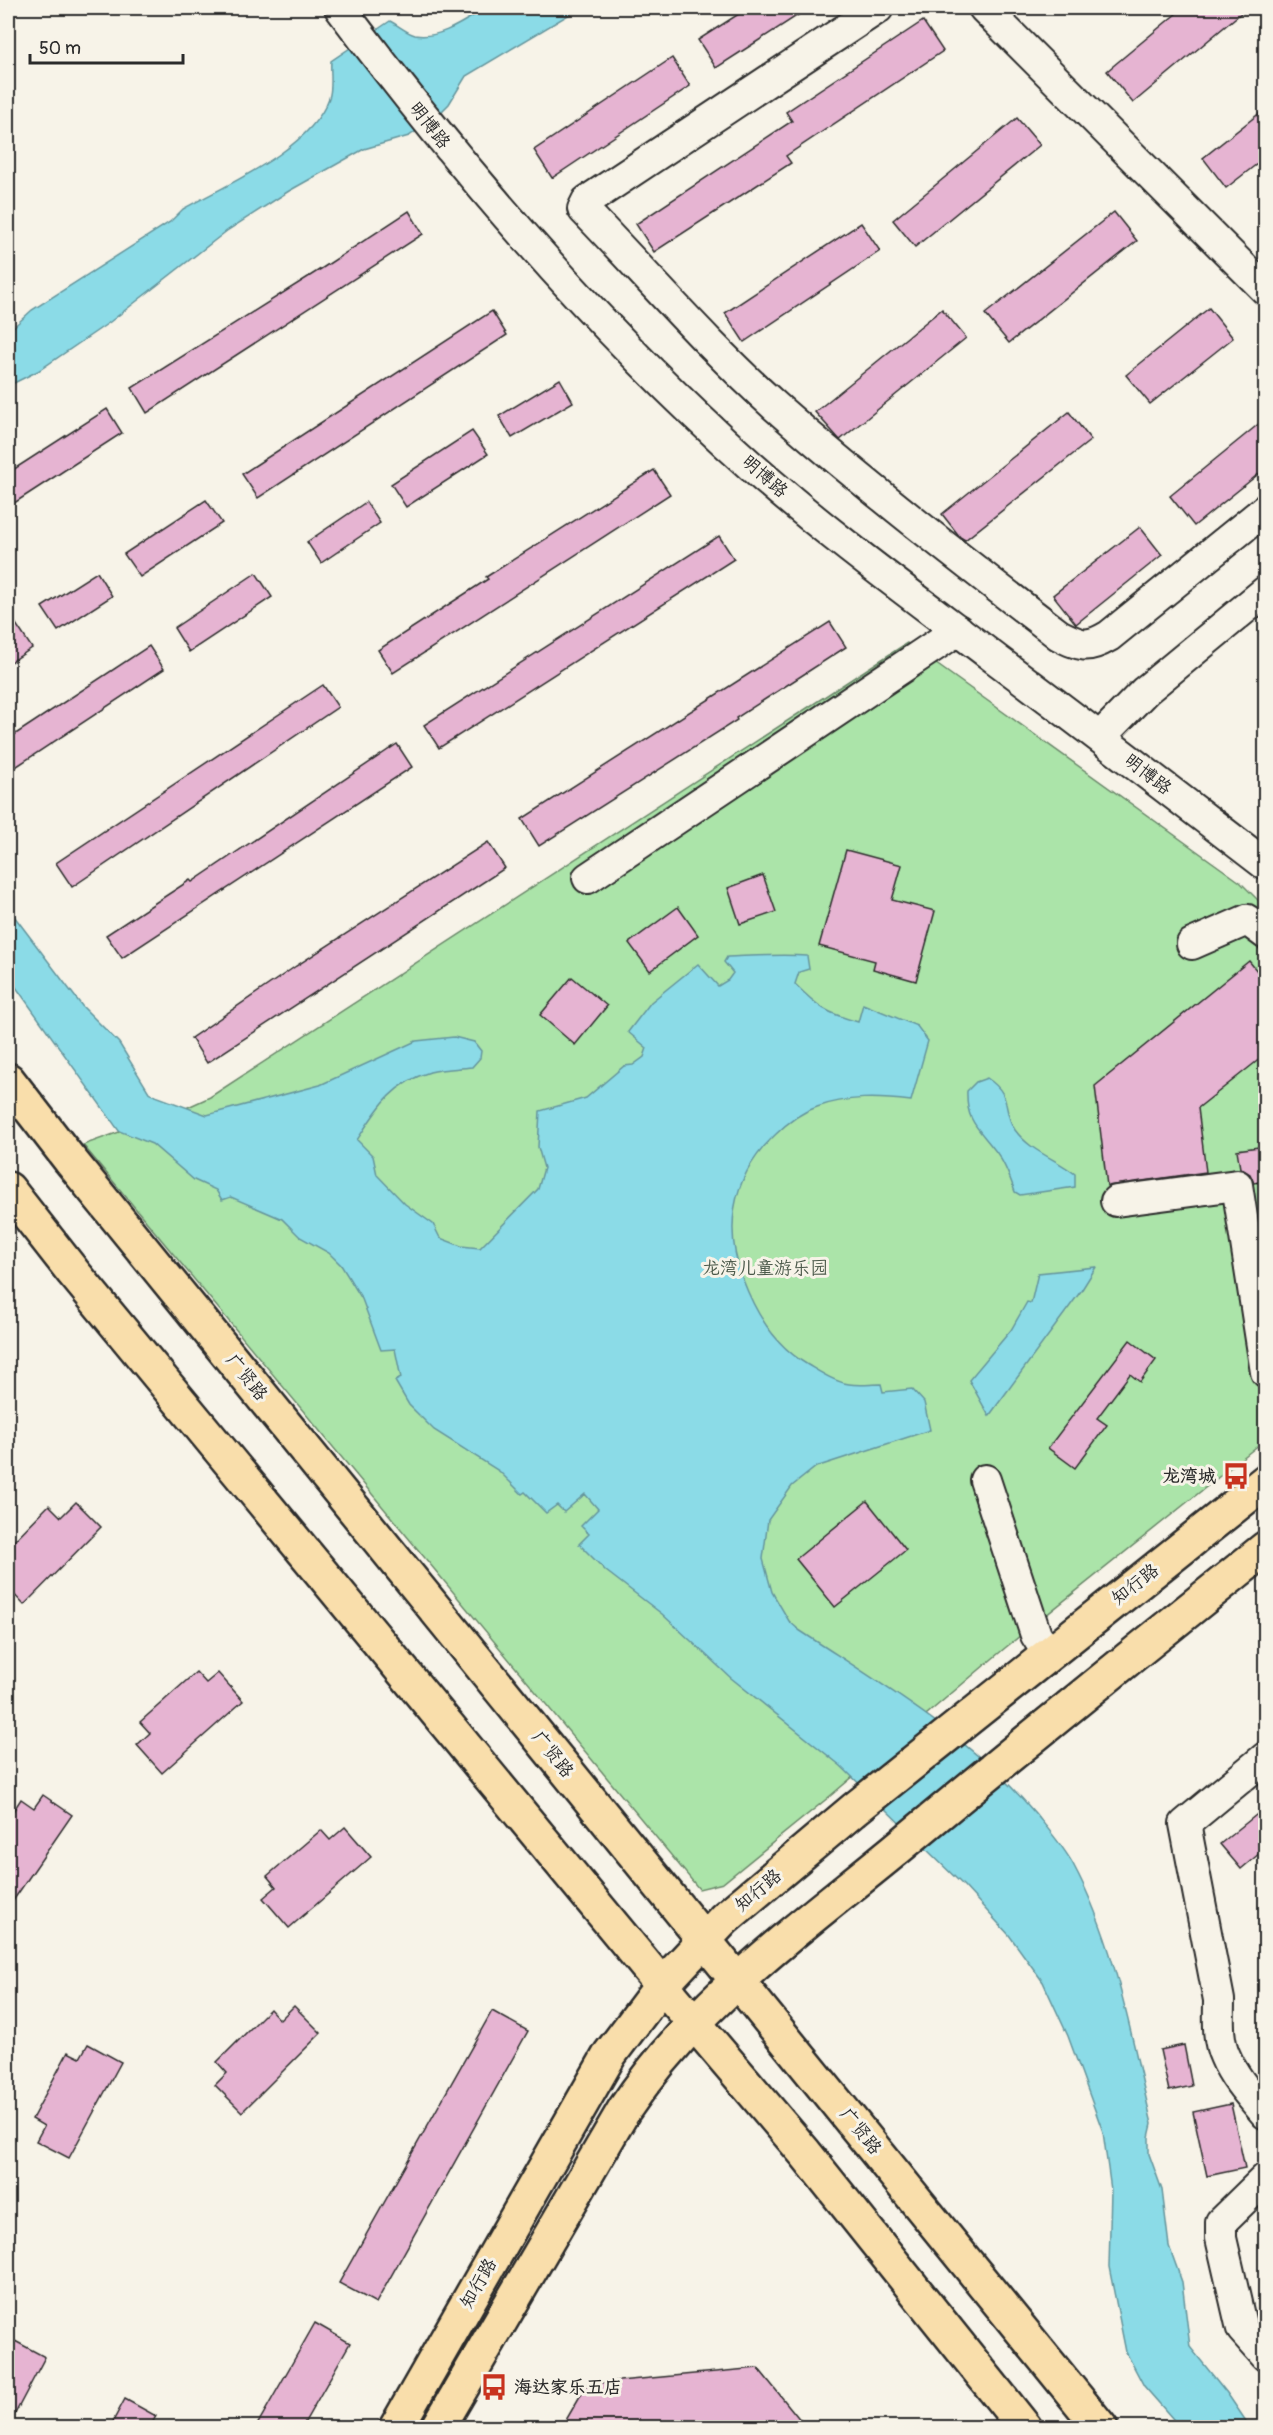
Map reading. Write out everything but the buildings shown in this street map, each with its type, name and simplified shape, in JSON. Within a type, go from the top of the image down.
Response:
[{"type":"main road","name":"广贤路","points":[[8,1080],[77,1169],[1101,2427]]},
{"type":"main road","points":[[8,1189],[73,1272],[662,1985],[805,2152],[1025,2427]]},
{"type":"main road","name":"知行路","points":[[396,2427],[610,2054],[662,1985],[724,1919],[856,1808],[1266,1481]]},
{"type":"main road","points":[[438,2427],[624,2110],[651,2072],[694,2022],[737,1978],[1266,1548]]},
{"type":"street","points":[[878,8],[587,201],[583,209],[719,351],[775,405],[937,541],[1059,635],[1078,645],[1094,645],[1109,636],[1266,509]]},
{"type":"street","points":[[984,8],[1266,290]]},
{"type":"street","name":"明博路","points":[[344,13],[448,148],[544,258],[657,377],[744,459],[862,557],[1266,865]]},
{"type":"street","points":[[1100,737],[1145,691],[1266,591]]},
{"type":"street","points":[[588,878],[958,630]]},
{"type":"street","points":[[1192,944],[1247,920],[1266,934]]},
{"type":"street","points":[[1116,1201],[1237,1185],[1253,1198],[1266,1372]]},
{"type":"street","points":[[985,1480],[1036,1635],[1048,1654]]},
{"type":"street","points":[[1266,1757],[1185,1824],[1219,2000],[1219,2030],[1224,2054],[1236,2076],[1266,2114]]},
{"type":"street","points":[[1266,2178],[1221,2222],[1221,2238],[1242,2329],[1266,2356]]},
{"type":"green space","name":"龙湾儿童游乐园","points":[[907,643],[1240,882],[1265,907],[1265,1440],[1005,1648],[723,1883],[699,1889],[83,1145],[186,1108],[210,1097]]},
{"type":"water","points":[[486,8],[580,8],[466,76],[449,104],[434,119],[409,136],[364,149],[289,191],[228,230],[110,322],[38,371],[8,386],[8,332],[32,310],[170,222],[183,209],[244,176],[287,149],[319,116],[329,98],[331,61],[390,21],[415,35],[433,35],[452,28]]},
{"type":"water","points":[[8,908],[82,1006],[119,1043],[150,1094],[207,1115],[320,1085],[416,1041],[454,1037],[474,1042],[481,1051],[480,1058],[472,1067],[435,1071],[405,1083],[387,1098],[357,1140],[373,1156],[377,1175],[405,1204],[433,1224],[440,1238],[461,1246],[480,1248],[538,1189],[544,1168],[538,1147],[540,1111],[586,1098],[624,1066],[633,1065],[644,1057],[647,1048],[628,1032],[651,1002],[698,964],[718,986],[728,980],[733,973],[724,962],[727,957],[807,956],[809,969],[799,972],[795,984],[823,1008],[838,1016],[858,1022],[863,1004],[917,1026],[928,1041],[911,1101],[851,1099],[828,1103],[806,1112],[784,1127],[760,1152],[739,1189],[734,1209],[735,1250],[748,1292],[772,1334],[798,1358],[838,1381],[857,1385],[881,1384],[883,1392],[912,1389],[924,1402],[930,1430],[816,1467],[792,1486],[768,1520],[763,1559],[772,1592],[789,1621],[923,1713],[982,1759],[1035,1813],[1073,1864],[1101,1926],[1129,2024],[1152,2124],[1149,2154],[1162,2190],[1169,2246],[1182,2282],[1190,2347],[1227,2393],[1250,2427],[1180,2427],[1144,2386],[1126,2352],[1109,2267],[1111,2190],[1103,2132],[1068,2036],[1043,1982],[1009,1935],[964,1886],[841,1766],[731,1678],[662,1614],[606,1571],[579,1544],[589,1534],[581,1526],[598,1509],[585,1494],[564,1512],[557,1505],[546,1513],[525,1492],[522,1494],[499,1471],[434,1430],[409,1405],[395,1381],[401,1378],[395,1349],[381,1350],[362,1299],[341,1265],[329,1253],[300,1237],[282,1219],[231,1197],[222,1200],[216,1190],[194,1180],[152,1144],[119,1131],[8,976]]},
{"type":"water","points":[[987,1078],[1001,1091],[1011,1122],[1021,1138],[1075,1174],[1075,1187],[1020,1195],[1015,1192],[1001,1159],[974,1123],[969,1110],[967,1091],[976,1082]]},
{"type":"water","points":[[1096,1267],[1081,1291],[989,1416],[969,1380],[1011,1330],[1027,1302],[1031,1303],[1038,1273]]},
{"type":"place","name":"龙湾城","points":[[1236,1476]]},
{"type":"place","name":"海达家乐五店","points":[[494,2387]]}]
